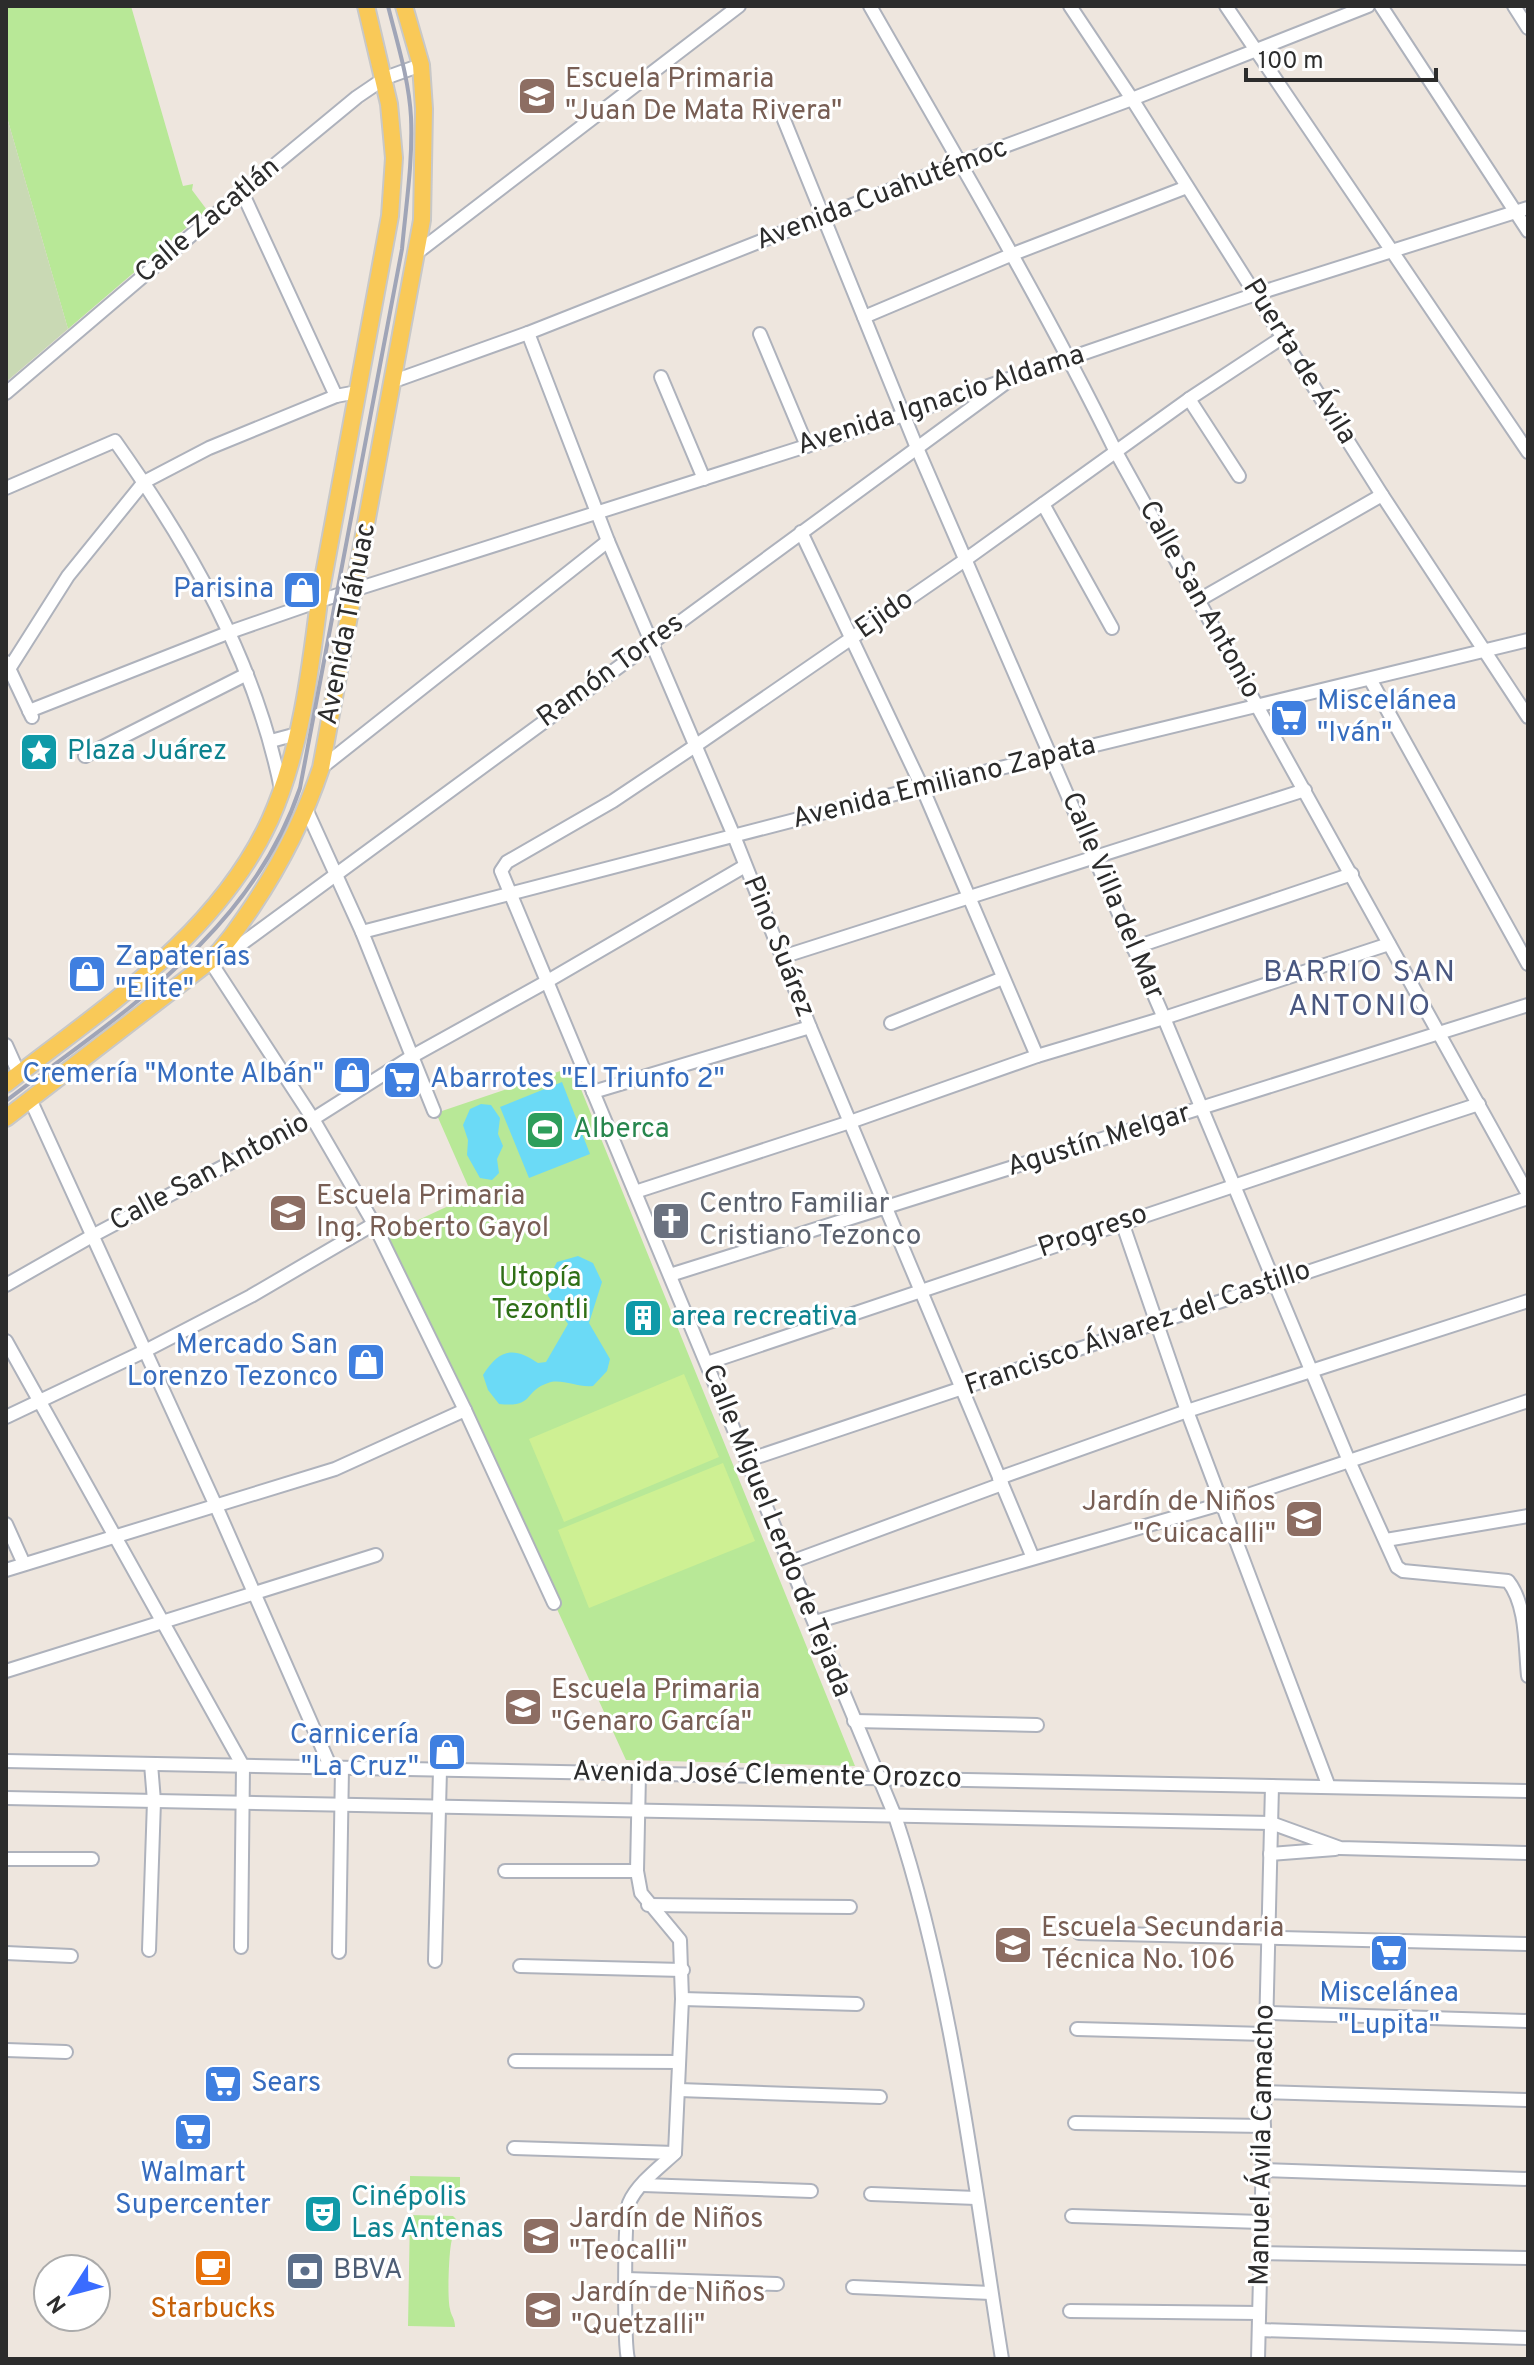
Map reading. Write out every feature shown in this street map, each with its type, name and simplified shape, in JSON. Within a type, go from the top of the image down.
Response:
[{"type":"main road","name":"Avenida Tláhuac","points":[[12,1079],[126,993],[197,927],[219,901],[250,854],[270,820],[281,789],[297,734],[313,650],[319,601],[390,216],[394,158],[385,78],[366,6]]},
{"type":"main road","name":"Avenida Tláhuac","points":[[6,1118],[210,961],[224,946],[281,864],[307,811],[321,768],[422,220],[424,109],[421,65],[404,6]]},
{"type":"street","name":"Calle San Antonio","points":[[870,6],[1013,254],[1070,358],[1116,452],[1528,1196]]},
{"type":"street","name":"Puerta de Ávila","points":[[1070,6],[1382,495],[1528,717]]},
{"type":"street","points":[[1226,6],[1528,452]]},
{"type":"street","name":"Avenida Cuahutémoc","points":[[394,381],[528,333],[1368,6]]},
{"type":"street","points":[[1381,6],[1522,210],[1528,231]]},
{"type":"street","points":[[1514,6],[1528,28]]},
{"type":"street","points":[[418,252],[733,8]]},
{"type":"street","name":"Calle Zacatlán","points":[[6,393],[357,97],[385,78],[421,65]]},
{"type":"street","name":"Calle Villa del Mar","points":[[780,110],[917,448],[1052,756],[1349,1461],[1397,1567],[1403,1571],[1508,1581],[1524,1608]]},
{"type":"street","points":[[864,317],[1013,254],[1187,187]]},
{"type":"street","points":[[242,192],[336,396]]},
{"type":"street","name":"Avenida Ignacio Aldama","points":[[8,666],[31,714],[230,632],[319,601],[904,415],[1256,294],[1522,210]]},
{"type":"street","name":"Pino Suárez","points":[[528,333],[608,541],[734,836],[810,1027],[1033,1558]]},
{"type":"street","points":[[760,334],[807,446]]},
{"type":"street","name":"Ejido","points":[[509,893],[501,871],[507,862],[613,801],[695,746],[965,560],[1189,399],[1283,337]]},
{"type":"street","points":[[661,377],[704,479]]},
{"type":"street","name":"Ramón Torres","points":[[210,961],[240,945],[1011,379]]},
{"type":"street","points":[[8,666],[68,576],[144,482],[209,448],[336,396],[357,392]]},
{"type":"street","points":[[1189,399],[1239,476]]},
{"type":"street","points":[[6,488],[115,441],[196,564],[230,632],[271,741],[281,789]]},
{"type":"street","points":[[1199,600],[1382,495]]},
{"type":"street","points":[[1043,504],[1112,628]]},
{"type":"street","points":[[801,532],[922,787],[1037,1056]]},
{"type":"street","points":[[321,768],[608,541]]},
{"type":"street","name":"Avenida Emiliano Zapata","points":[[362,932],[922,787],[1528,640]]},
{"type":"street","points":[[85,756],[247,674]]},
{"type":"street","points":[[1370,679],[1528,964]]},
{"type":"street","points":[[271,741],[297,734]]},
{"type":"street","points":[[782,957],[1305,790]]},
{"type":"street","points":[[307,811],[362,932],[434,1111]]},
{"type":"street","name":"Calle San Antonio","points":[[6,1285],[313,1119],[411,1057],[745,866]]},
{"type":"street","points":[[1133,948],[1352,874]]},
{"type":"street","name":"Calle Miguel Lerdo de Tejada","points":[[509,893],[895,1816],[935,1957],[1002,2359]]},
{"type":"street","points":[[635,1192],[850,1122],[1037,1056],[1389,944]]},
{"type":"street","points":[[210,961],[313,1119],[374,1224],[467,1414],[554,1603]]},
{"type":"street","points":[[891,1023],[1003,978]]},
{"type":"street","name":"Agustín Melgar","points":[[670,1275],[1528,1005]]},
{"type":"street","points":[[593,1092],[810,1027]]},
{"type":"street","points":[[6,1045],[12,1079]]},
{"type":"street","points":[[30,1099],[336,1768],[341,1805],[339,1952]]},
{"type":"street","name":"Progreso","points":[[707,1363],[1479,1104]]},
{"type":"street","name":"Francisco Álvarez del Castillo","points":[[748,1460],[1528,1196]]},
{"type":"street","points":[[1122,1222],[1221,1504],[1329,1787]]},
{"type":"street","points":[[6,1417],[251,1296],[374,1224]]},
{"type":"street","points":[[791,1562],[1187,1411],[1528,1301]]},
{"type":"street","points":[[6,1341],[243,1766],[241,1947]]},
{"type":"street","points":[[815,1622],[1221,1504],[1528,1401]]},
{"type":"street","points":[[6,1570],[335,1469],[467,1414]]},
{"type":"street","points":[[1386,1540],[1528,1516]]},
{"type":"street","points":[[6,1524],[24,1564]]},
{"type":"street","points":[[6,1671],[376,1555]]},
{"type":"street","points":[[1524,1608],[1528,1676]]},
{"type":"street","points":[[854,1721],[1037,1725]]},
{"type":"street","name":"Avenida José Clemente Orozco","points":[[6,1761],[1528,1791]]},
{"type":"street","points":[[149,1950],[154,1801],[151,1764]]},
{"type":"street","points":[[435,1961],[440,1770]]},
{"type":"street","points":[[628,2359],[628,2205],[675,2153],[683,1970],[680,1940],[641,1893],[637,1871],[639,1774]]},
{"type":"street","name":"Manuel Ávila Camacho","points":[[1258,2359],[1272,1786]]},
{"type":"street","name":"Avenida José Clemente Orozco","points":[[6,1798],[1271,1823],[1340,1848]]},
{"type":"street","points":[[1270,1854],[1340,1848],[1528,1853]]},
{"type":"street","points":[[6,1859],[92,1859]]},
{"type":"street","points":[[505,1871],[637,1871]]},
{"type":"street","points":[[648,1905],[850,1907]]},
{"type":"street","points":[[1079,1933],[1528,1944]]},
{"type":"street","points":[[6,1953],[71,1956]]},
{"type":"street","points":[[520,1966],[683,1970]]},
{"type":"street","points":[[682,1999],[857,2004]]},
{"type":"street","points":[[1267,2013],[1528,2021]]},
{"type":"street","points":[[1077,2029],[1266,2034]]},
{"type":"street","points":[[6,2050],[66,2052]]},
{"type":"street","points":[[515,2061],[679,2062]]},
{"type":"street","points":[[679,2090],[880,2097]]},
{"type":"street","points":[[1265,2092],[1528,2100]]},
{"type":"street","points":[[1075,2123],[1264,2126]]},
{"type":"street","points":[[514,2148],[675,2153]]},
{"type":"street","points":[[1263,2170],[1528,2179]]},
{"type":"street","points":[[643,2185],[811,2191]]},
{"type":"street","points":[[871,2194],[976,2198]]},
{"type":"street","points":[[1072,2216],[1261,2222]]},
{"type":"street","points":[[1261,2253],[1528,2258]]},
{"type":"street","points":[[626,2279],[777,2284]]},
{"type":"street","points":[[853,2287],[991,2293]]},
{"type":"street","points":[[1070,2311],[1259,2313]]},
{"type":"street","points":[[1259,2330],[1528,2338]]},
{"type":"green space","points":[[6,6],[131,6],[183,186],[193,184],[192,190],[207,210],[68,329],[6,114]]},
{"type":"green space","points":[[6,114],[68,329],[6,382]]},
{"type":"green space","name":"Utopía Tezontli","points":[[572,1067],[855,1766],[626,1760],[386,1235],[472,1195],[436,1113]]},
{"type":"green space","points":[[684,1374],[719,1457],[564,1522],[529,1439]]},
{"type":"green space","points":[[723,1463],[755,1541],[589,1608],[558,1530]]},
{"type":"green space","points":[[410,2176],[460,2177],[460,2192],[455,2197],[410,2197]]},
{"type":"green space","points":[[410,2215],[453,2216],[458,2223],[451,2244],[449,2276],[449,2304],[455,2327],[408,2326]]},
{"type":"water","name":"Alberca","points":[[562,1082],[590,1154],[529,1178],[500,1107]]},
{"type":"water","points":[[481,1104],[491,1105],[500,1118],[498,1134],[503,1146],[497,1159],[499,1173],[492,1180],[480,1178],[467,1155],[468,1140],[463,1125],[470,1109]]},
{"type":"water","points":[[578,1256],[593,1263],[602,1282],[589,1323],[610,1359],[607,1371],[593,1386],[553,1382],[540,1386],[518,1404],[499,1404],[488,1390],[483,1375],[495,1360],[508,1353],[522,1354],[538,1363],[546,1362],[568,1324],[548,1296],[549,1277],[557,1262]]},
{"type":"railway","points":[[6,1101],[137,1001],[216,928],[250,886],[278,840],[300,788],[402,249],[411,117],[405,75],[388,6]]},
{"type":"place","name":"Escuela Primaria \"Juan De Mata Rivera\"","points":[[537,96]]},
{"type":"place","name":"Parisina","points":[[302,590]]},
{"type":"place","name":"Miscelánea \"Iván\"","points":[[1289,718]]},
{"type":"place","name":"Plaza Juárez","points":[[39,752]]},
{"type":"place","name":"Zapaterías \"Elite\"","points":[[87,974]]},
{"type":"place","name":"Cremería \"Monte Albán\"","points":[[352,1075]]},
{"type":"place","name":"Abarrotes \"El Triunfo 2\"","points":[[402,1080]]},
{"type":"place","name":"Alberca","points":[[545,1130]]},
{"type":"place","name":"Escuela Primaria Ing. Roberto Gayol","points":[[288,1213]]},
{"type":"place","name":"Centro Familiar Cristiano Tezonco","points":[[671,1221]]},
{"type":"place","name":"area recreativa","points":[[643,1318]]},
{"type":"place","name":"Mercado San Lorenzo Tezonco","points":[[366,1362]]},
{"type":"place","name":"Jardín de Niños \"Cuicacalli\"","points":[[1304,1519]]},
{"type":"place","name":"Escuela Primaria \"Genaro García\"","points":[[523,1707]]},
{"type":"place","name":"Carnicería \"La Cruz\"","points":[[447,1752]]},
{"type":"place","name":"Escuela Secundaria Técnica No. 106","points":[[1013,1945]]},
{"type":"place","name":"Miscelánea \"Lupita\"","points":[[1389,1953]]},
{"type":"place","name":"Sears","points":[[223,2084]]},
{"type":"place","name":"Walmart Supercenter","points":[[193,2132]]},
{"type":"place","name":"Cinépolis Las Antenas","points":[[323,2214]]},
{"type":"place","name":"Jardín de Niños \"Teocalli\"","points":[[541,2236]]},
{"type":"place","name":"Starbucks","points":[[213,2268]]},
{"type":"place","name":"BBVA","points":[[305,2271]]},
{"type":"place","name":"Jardín de Niños \"Quetzalli\"","points":[[543,2310]]},
{"type":"district","name":"BARRIO SAN ANTONIO","points":[[1360,990]]}]
